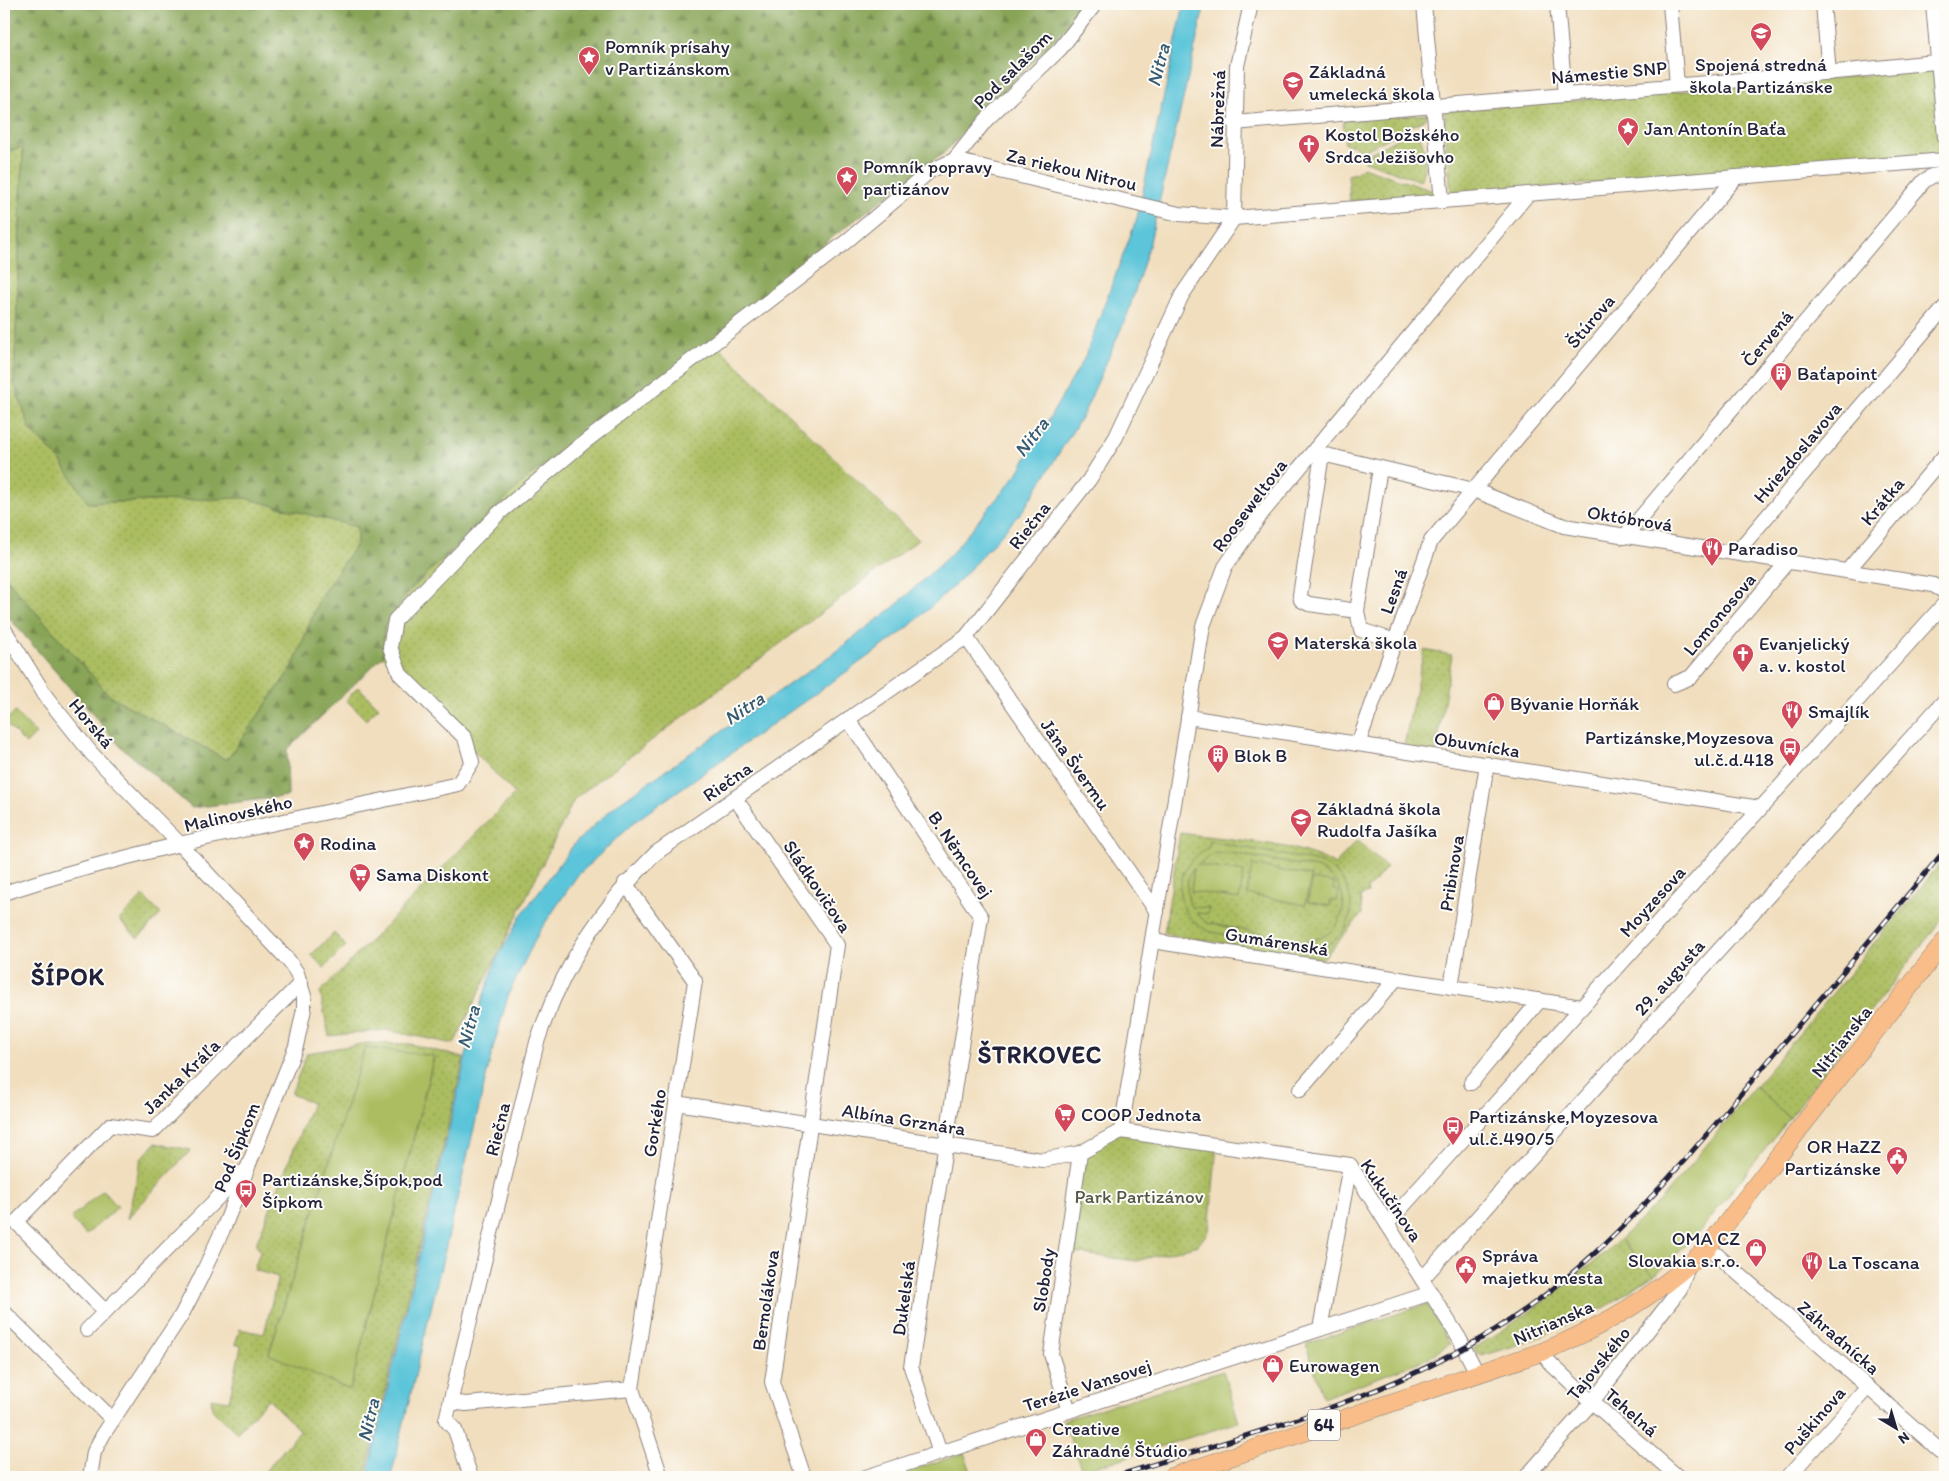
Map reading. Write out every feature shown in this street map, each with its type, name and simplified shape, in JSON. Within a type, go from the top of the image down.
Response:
[{"type":"main road","name":"Nitrianska","points":[[1171,1477],[1542,1352],[1589,1332],[1647,1298],[1688,1266],[1708,1246],[1945,941]]},
{"type":"street","name":"Pod salašom","points":[[954,160],[986,120],[1060,49],[1095,4]]},
{"type":"street","name":"Nábrežná","points":[[1234,218],[1234,123],[1237,66],[1252,4]]},
{"type":"street","points":[[1424,4],[1442,202]]},
{"type":"street","points":[[1557,4],[1564,95]]},
{"type":"street","points":[[1670,4],[1677,85]]},
{"type":"street","points":[[1823,4],[1829,73]]},
{"type":"street","points":[[1933,4],[1942,61],[1945,137]]},
{"type":"street","name":"Námestie SNP","points":[[1234,123],[1829,73],[1942,61]]},
{"type":"street","name":"Za riekou Nitrou","points":[[954,160],[1180,214],[1234,218]]},
{"type":"street","name":"Malinovského","points":[[4,893],[62,874],[181,845],[458,784],[472,762],[465,738],[400,674],[390,647],[395,620],[498,514],[582,444],[842,245],[930,171],[954,160]]},
{"type":"street","points":[[1234,218],[1945,160]]},
{"type":"street","name":"Červená","points":[[1624,537],[1924,182],[1932,176],[1945,174]]},
{"type":"street","name":"Štúrova","points":[[1474,490],[1736,177]]},
{"type":"street","name":"Rooseweltova","points":[[1121,1130],[1203,626],[1225,567],[1262,513],[1319,451],[1528,194]]},
{"type":"street","name":"Riečna","points":[[471,1477],[455,1430],[446,1420],[537,1042],[545,1017],[578,948],[625,883],[656,853],[966,637],[1089,480],[1116,437],[1182,295],[1234,218]]},
{"type":"street","name":"Hviezdoslavova","points":[[1736,553],[1945,307]]},
{"type":"street","points":[[1319,451],[1300,595],[1301,600],[1309,604],[1356,612]]},
{"type":"street","name":"Októbrová","points":[[1319,451],[1380,468],[1474,490],[1564,526],[1624,537],[1848,570],[1933,585],[1945,592]]},
{"type":"street","name":"Krátka","points":[[1848,570],[1945,455]]},
{"type":"street","points":[[1380,468],[1356,612],[1361,630],[1395,641]]},
{"type":"street","name":"Lesná","points":[[1358,744],[1431,541],[1474,490]]},
{"type":"street","name":"Lomonosova","points":[[1674,684],[1691,677],[1788,561]]},
{"type":"street","name":"Moyzesova","points":[[1387,1224],[1945,603]]},
{"type":"street","name":"Horská","points":[[4,628],[47,698],[92,754],[181,845]]},
{"type":"street","name":"Jána Švermu","points":[[966,637],[1157,912]]},
{"type":"street","name":"29. augusta","points":[[1422,1279],[1945,700]]},
{"type":"street","name":"Obuvnícka","points":[[1188,717],[1760,808]]},
{"type":"street","name":"B. Němcovej","points":[[848,719],[981,917],[944,1145]]},
{"type":"street","name":"Pribinova","points":[[1450,987],[1487,764]]},
{"type":"street","name":"Sládkovičova","points":[[735,798],[837,945],[810,1124]]},
{"type":"street","points":[[161,850],[165,830]]},
{"type":"street","name":"Pod Šípkom","points":[[90,1477],[94,1452],[182,1314],[224,1227],[296,1046],[304,1009],[301,983],[289,961],[181,845]]},
{"type":"street","name":"Gorkého","points":[[625,883],[695,981],[632,1389],[660,1477]]},
{"type":"street","name":"Gumárenská","points":[[1152,941],[1582,1007]]},
{"type":"street","points":[[1300,1090],[1396,979]]},
{"type":"street","name":"Janka Kráľa","points":[[104,1311],[16,1222],[110,1125],[153,1131],[301,983]]},
{"type":"street","points":[[1471,1083],[1540,1000]]},
{"type":"street","name":"Albína Grznára","points":[[676,1103],[1042,1160],[1080,1153],[1121,1130]]},
{"type":"street","name":"Bernolákova","points":[[804,1477],[772,1382],[810,1124]]},
{"type":"street","name":"Kukučínova","points":[[1121,1130],[1350,1165],[1459,1338],[1478,1375]]},
{"type":"street","name":"Dukelská","points":[[940,1453],[911,1367],[944,1145]]},
{"type":"street","name":"Slobody","points":[[1069,1411],[1051,1354],[1080,1153]]},
{"type":"street","points":[[1320,1329],[1350,1165]]},
{"type":"street","points":[[87,1330],[249,1166]]},
{"type":"street","name":"Záhradnícka","points":[[1708,1246],[1945,1455]]},
{"type":"street","name":"Tajovského","points":[[1526,1477],[1592,1402],[1680,1289],[1688,1266]]},
{"type":"street","name":"Terézie Vansovej","points":[[866,1477],[1431,1293]]},
{"type":"street","points":[[4,1312],[113,1420]]},
{"type":"street","name":"Tehelná","points":[[1542,1352],[1550,1363],[1592,1402],[1678,1477]]},
{"type":"street","name":"Puškinova","points":[[1788,1477],[1868,1387]]},
{"type":"street","points":[[450,1402],[466,1404],[632,1389]]},
{"type":"green space","points":[[4,4],[1089,4],[944,153],[834,236],[712,340],[528,477],[408,592],[384,626],[383,656],[287,750],[288,796],[192,808],[120,746],[4,612],[4,576],[110,696],[227,760],[293,666],[320,597],[357,543],[357,527],[245,498],[88,503],[60,460],[30,429],[14,383],[23,148],[4,151]]},
{"type":"green space","points":[[1945,70],[1945,154],[1451,195],[1444,111]]},
{"type":"green space","points":[[1427,114],[1427,118],[1362,152],[1356,146],[1345,144],[1343,120]]},
{"type":"green space","points":[[1416,129],[1425,154],[1423,174],[1420,181],[1365,161],[1364,156]]},
{"type":"green space","points":[[23,148],[14,383],[30,429],[60,460],[88,503],[245,498],[357,527],[357,543],[320,597],[293,666],[227,760],[110,696],[4,576],[4,151]]},
{"type":"green space","points":[[1363,167],[1433,191],[1433,195],[1350,201],[1348,175],[1356,173]]},
{"type":"green space","points":[[712,340],[918,540],[575,798],[454,1044],[385,1030],[329,1036],[320,992],[515,794],[383,656],[384,626],[408,592],[528,477]]},
{"type":"green space","points":[[1424,650],[1452,655],[1434,761],[1402,755]]},
{"type":"green space","points":[[358,687],[379,707],[366,720],[346,700]]},
{"type":"green space","points":[[15,712],[36,734],[26,744],[4,722]]},
{"type":"green space","points":[[1180,833],[1282,846],[1321,857],[1335,865],[1357,840],[1387,867],[1367,890],[1368,893],[1360,896],[1362,914],[1323,959],[1170,935],[1164,933]]},
{"type":"green space","points":[[1210,841],[1319,862],[1334,871],[1344,882],[1350,896],[1351,910],[1347,924],[1340,935],[1328,944],[1312,948],[1295,947],[1211,932],[1197,924],[1188,914],[1182,903],[1180,891],[1182,878],[1187,866],[1196,856],[1209,847]],"holes":[[[1215,853],[1231,853],[1317,868],[1330,876],[1339,886],[1343,898],[1343,910],[1339,921],[1331,931],[1320,938],[1305,942],[1207,923],[1196,913],[1208,914],[1209,908],[1191,907],[1187,892],[1189,876],[1194,868],[1191,891],[1239,899],[1244,872],[1197,865]]]},
{"type":"green space","points":[[1945,858],[1945,915],[1790,1118],[1755,1087]]},
{"type":"green space","points":[[1252,865],[1311,876],[1305,905],[1247,894]]},
{"type":"green space","points":[[1312,879],[1334,883],[1333,890],[1339,891],[1337,901],[1331,900],[1330,906],[1308,902]]},
{"type":"green space","points":[[143,896],[161,914],[138,938],[119,920]]},
{"type":"green space","points":[[334,933],[346,946],[324,968],[311,955]]},
{"type":"green space","points":[[367,1043],[410,1044],[464,1058],[365,1477],[260,1477],[300,1431],[268,1399],[237,1433],[212,1409],[211,1398],[229,1401],[241,1346],[235,1344],[240,1329],[264,1334],[278,1277],[254,1270],[260,1251],[256,1244],[312,1103],[291,1094],[307,1053]],"holes":[[[365,1048],[434,1057],[350,1390],[269,1353]]]},
{"type":"green space","points":[[365,1048],[434,1056],[350,1390],[269,1354]]},
{"type":"green space","points":[[1755,1087],[1790,1118],[1700,1231],[1654,1275],[1620,1239],[1661,1200]]},
{"type":"green space","name":"Park Partizánov","points":[[1121,1131],[1217,1145],[1209,1231],[1198,1245],[1136,1261],[1067,1252],[1080,1153]]},
{"type":"green space","points":[[155,1143],[191,1150],[127,1219],[141,1159]]},
{"type":"green space","points":[[103,1190],[118,1207],[86,1235],[71,1218]]},
{"type":"green space","points":[[1620,1239],[1654,1275],[1604,1308],[1527,1342],[1482,1356],[1473,1349],[1549,1297]]},
{"type":"green space","points":[[1427,1304],[1450,1344],[1422,1361],[1323,1398],[1306,1344]]},
{"type":"green space","points":[[1223,1371],[1239,1422],[1082,1471],[1063,1420]]},
{"type":"green space","points":[[964,1453],[973,1477],[890,1477]]},
{"type":"water","points":[[1184,4],[1205,4],[1149,246],[1128,313],[1084,413],[1024,509],[959,581],[904,631],[634,822],[577,876],[539,932],[509,993],[493,1048],[391,1477],[367,1477],[474,1022],[497,959],[522,914],[575,843],[616,805],[831,655],[894,607],[950,555],[1017,474],[1084,359],[1137,218]]},
{"type":"railway","points":[[1114,1477],[1301,1418],[1393,1383],[1480,1339],[1521,1313],[1595,1253],[1662,1186],[1945,850]]},
{"type":"place","name":"Spojená stredná škola Partizánske","points":[[1761,52]]},
{"type":"place","name":"Pomník prísahy v Partizánskom","points":[[589,76]]},
{"type":"place","name":"Základná umelecká škola","points":[[1293,101]]},
{"type":"place","name":"Jan Antonín Baťa","points":[[1628,147]]},
{"type":"place","name":"Kostol Božského Srdca Ježišovho","points":[[1309,164]]},
{"type":"place","name":"Pomník popravy partizánov","points":[[847,196]]},
{"type":"place","name":"Baťapoint","points":[[1781,392]]},
{"type":"place","name":"Paradiso","points":[[1712,567]]},
{"type":"place","name":"Materská škola","points":[[1278,661]]},
{"type":"place","name":"Evanjelický a. v. kostol","points":[[1743,673]]},
{"type":"place","name":"Bývanie Horňák","points":[[1494,722]]},
{"type":"place","name":"Smajlík","points":[[1792,730]]},
{"type":"place","name":"Partizánske,Moyzesova ul.č.d.418","points":[[1790,767]]},
{"type":"place","name":"Blok B","points":[[1218,774]]},
{"type":"place","name":"Základná škola Rudolfa Jašíka","points":[[1301,838]]},
{"type":"place","name":"Rodina","points":[[304,862]]},
{"type":"place","name":"Sama Diskont","points":[[360,893]]},
{"type":"place","name":"COOP Jednota","points":[[1065,1133]]},
{"type":"place","name":"Partizánske,Moyzesova ul.č.490/5","points":[[1453,1146]]},
{"type":"place","name":"OR HaZZ Partizánske","points":[[1897,1176]]},
{"type":"place","name":"Partizánske,Šípok,pod Šípkom","points":[[246,1209]]},
{"type":"place","name":"OMA CZ Slovakia s.r.o.","points":[[1756,1268]]},
{"type":"place","name":"La Toscana","points":[[1812,1281]]},
{"type":"place","name":"Správa majetku mesta","points":[[1466,1285]]},
{"type":"place","name":"Eurowagen","points":[[1273,1384]]},
{"type":"place","name":"Creative Záhradné Štúdio","points":[[1036,1458]]},
{"type":"district","name":"ŠÍPOK","points":[[68,977]]},
{"type":"district","name":"ŠTRKOVEC","points":[[1040,1055]]},
{"type":"water label","name":"Nitra","points":[[1158,65]]},
{"type":"water label","name":"Nitra","points":[[1031,437]]},
{"type":"water label","name":"Nitra","points":[[744,708]]},
{"type":"water label","name":"Nitra","points":[[468,1027]]},
{"type":"water label","name":"Nitra","points":[[368,1420]]}]
